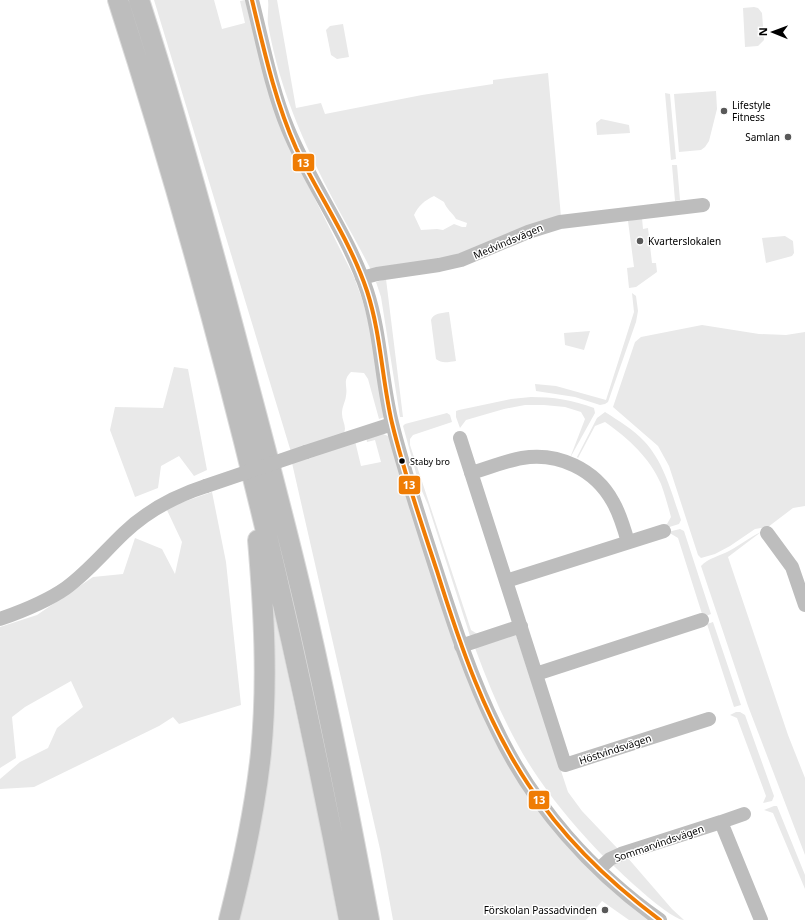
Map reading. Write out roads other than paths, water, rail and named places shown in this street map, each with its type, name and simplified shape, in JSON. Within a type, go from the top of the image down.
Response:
[{"type":"highway","points":[[118,0],[148,93],[194,251],[253,475],[292,643],[328,809],[349,920]]},
{"type":"highway","points":[[139,0],[167,88],[210,239],[275,484],[309,624],[348,805],[369,920]]},
{"type":"highway","points":[[229,920],[250,833],[261,752],[264,699],[262,606],[253,475]]},
{"type":"street","points":[[252,0],[274,87],[288,130],[362,278],[375,321],[388,408],[392,424],[417,510],[461,646],[485,705],[511,757],[523,777],[551,816],[570,839],[617,887],[660,920]]},
{"type":"street","name":"Medvindsvägen","points":[[362,278],[377,274],[439,265],[461,260],[528,232],[560,222],[703,205]]},
{"type":"street","points":[[0,619],[34,606],[66,588],[143,516],[162,504],[206,486],[392,424]]},
{"type":"street","name":"Höstvindsvägen","points":[[460,438],[565,765],[709,719]]},
{"type":"street","points":[[471,473],[523,458],[547,458],[570,463],[592,477],[605,489],[620,516],[628,542]]},
{"type":"street","points":[[506,581],[664,531]]},
{"type":"street","points":[[767,533],[792,567],[800,571],[805,605]]},
{"type":"street","points":[[536,674],[702,620]]},
{"type":"street","points":[[461,646],[521,626]]},
{"type":"street","name":"Sommarvindsvägen","points":[[599,869],[610,859],[621,854],[744,814]]},
{"type":"street","points":[[721,822],[761,920]]},
{"type":"place","name":"Lifestyle Fitness","points":[[724,111]]},
{"type":"place","name":"Samlan","points":[[788,137]]},
{"type":"place","name":"Kvarterslokalen","points":[[640,241]]},
{"type":"place","name":"Staby bro","points":[[402,461]]},
{"type":"place","name":"Förskolan Passadvinden","points":[[605,910]]}]
